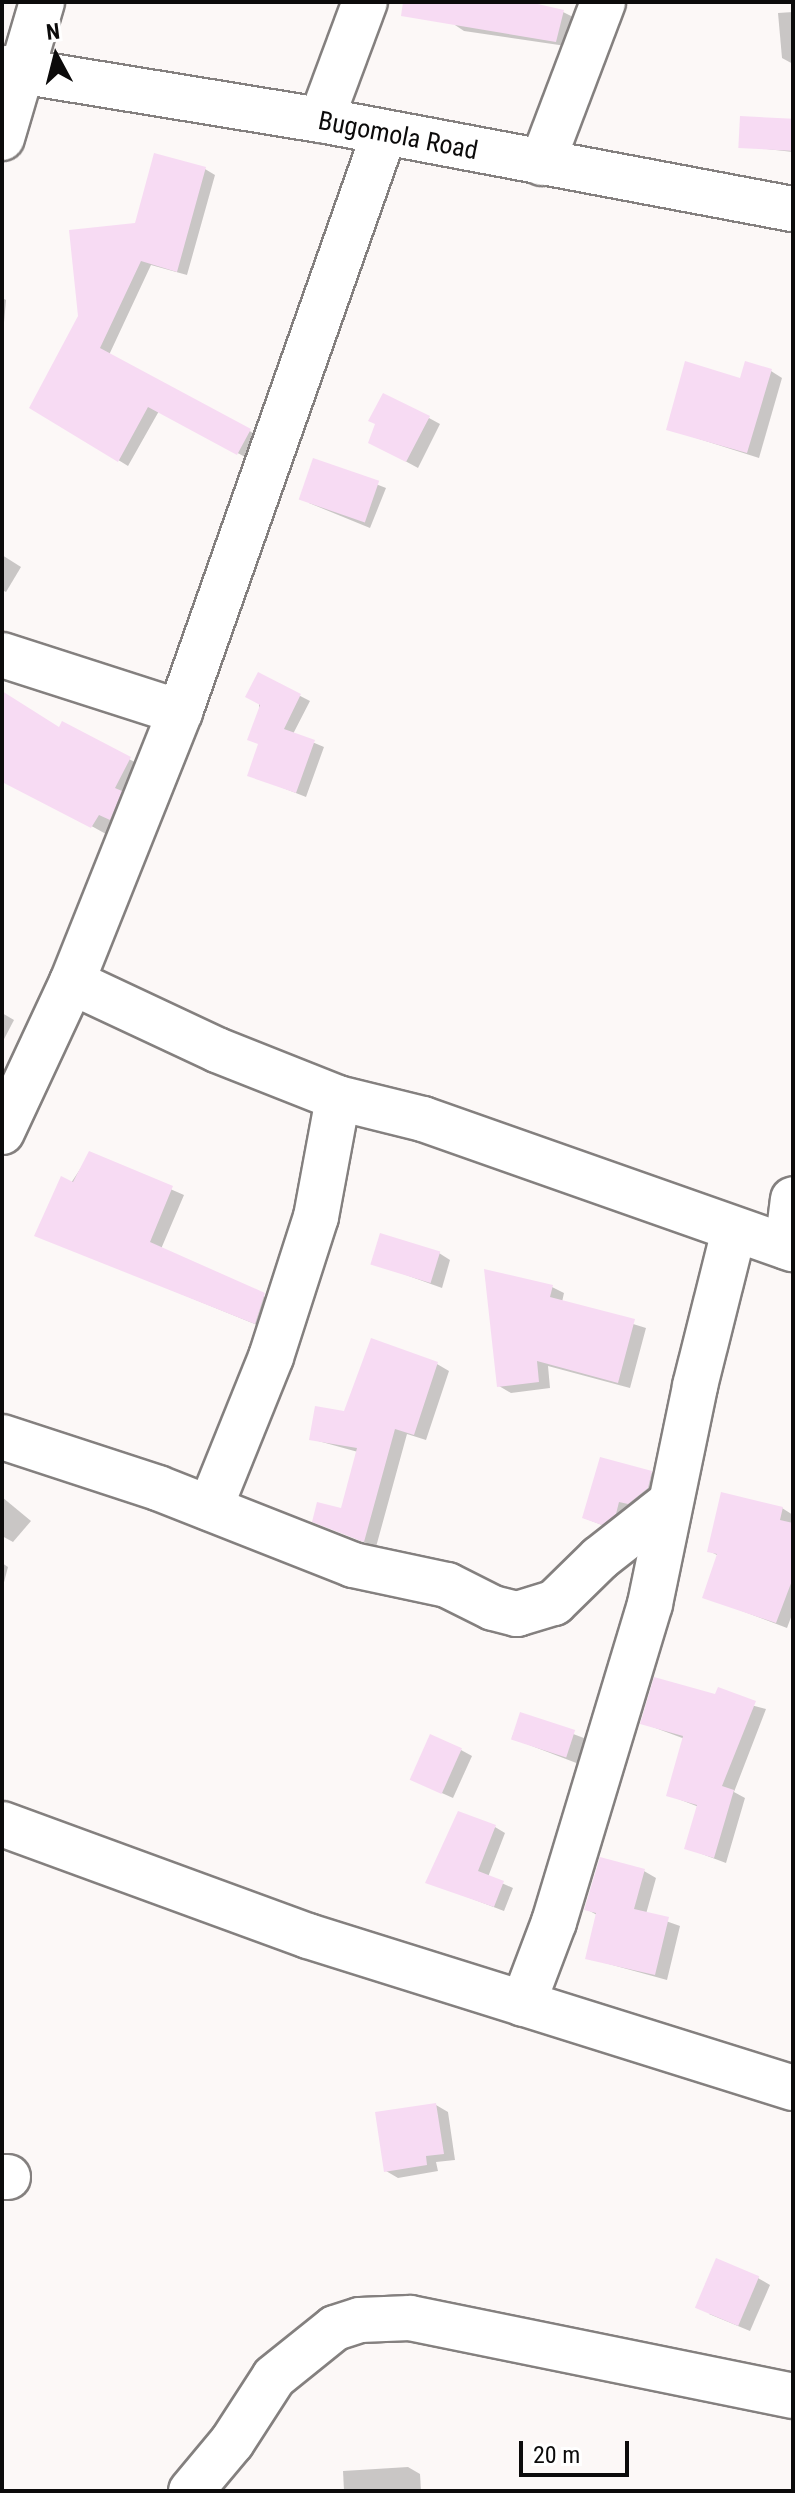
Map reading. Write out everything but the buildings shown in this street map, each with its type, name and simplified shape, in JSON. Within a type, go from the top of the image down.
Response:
[{"type":"street","points":[[2,138],[14,69],[42,2]]},
{"type":"street","points":[[321,120],[365,2]]},
{"type":"street","points":[[542,163],[603,2]]},
{"type":"street","name":"Bugomola Road","points":[[14,69],[321,120],[793,209]]},
{"type":"street","points":[[2,1132],[72,982],[180,712],[384,134]]},
{"type":"street","points":[[2,655],[180,712]]},
{"type":"street","points":[[72,982],[217,1050],[338,1098],[423,1119],[734,1231],[790,1248],[793,1199]]},
{"type":"street","points":[[210,1508],[271,1357],[316,1217],[338,1098]]},
{"type":"street","points":[[523,2004],[554,1922],[650,1604],[670,1503],[734,1231]]},
{"type":"street","points":[[2,1437],[210,1508],[353,1565],[447,1585],[493,1608],[517,1614],[554,1603],[600,1558],[670,1503]]},
{"type":"street","points":[[2,1824],[308,1936],[793,2088]]},
{"type":"street","points":[[191,2491],[232,2442],[274,2377],[335,2328],[360,2320],[410,2318],[793,2396]]}]
